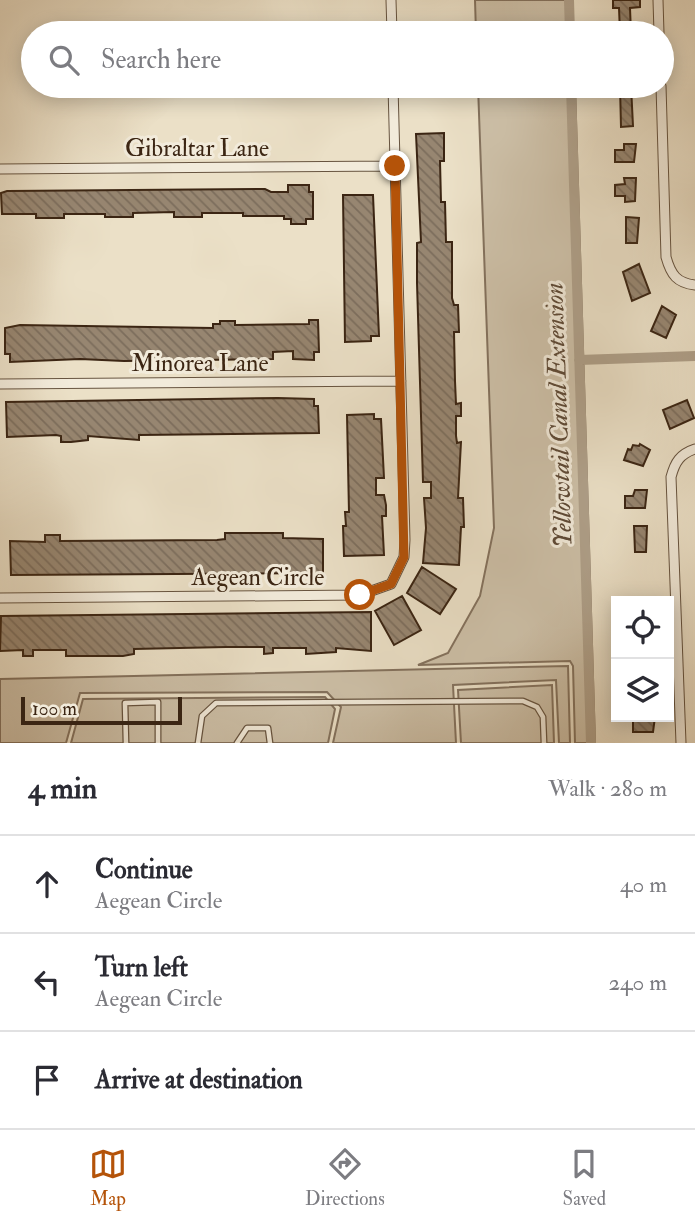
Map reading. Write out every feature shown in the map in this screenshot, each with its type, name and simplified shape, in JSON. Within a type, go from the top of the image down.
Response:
[{"type":"street","points":[[391,0],[391,21]]},
{"type":"street","points":[[658,0],[659,21]]},
{"type":"street","name":"Aegean Circle","points":[[0,598],[360,595],[391,584],[399,571],[405,549],[393,98]]},
{"type":"street","points":[[661,98],[667,257],[671,273],[682,284],[695,285]]},
{"type":"street","name":"Gibraltar Lane","points":[[0,169],[395,166]]},
{"type":"street","name":"Minorea Lane","points":[[0,384],[401,381]]},
{"type":"street","points":[[681,743],[671,477],[674,464],[683,453],[695,449]]},
{"type":"lane","points":[[198,743],[202,716],[216,704],[474,699],[523,701],[537,707],[543,717],[544,743]]},
{"type":"lane","points":[[126,743],[125,702],[158,702],[158,743]]},
{"type":"lane","points":[[237,743],[247,728],[268,728],[270,743]]},
{"type":"shaded area","points":[[475,0],[572,0],[573,21],[476,21]]},
{"type":"shaded area","points":[[478,98],[575,98],[595,743],[575,743],[573,666],[570,661],[418,665],[448,653],[480,596],[494,528]]},
{"type":"shaded area","points":[[568,666],[570,743],[559,743],[556,680],[453,685],[456,743],[333,743],[341,707],[327,692],[80,693],[66,743],[0,743],[0,679]]},
{"type":"shaded area","points":[[552,685],[554,743],[461,743],[458,690]]},
{"type":"shaded area","points":[[325,697],[335,709],[328,743],[71,743],[83,699]]},
{"type":"building","points":[[613,0],[640,0],[640,7],[630,8],[631,21],[620,21],[619,8],[613,8]]},
{"type":"building","points":[[620,98],[632,98],[633,126],[621,127]]},
{"type":"building","points":[[444,133],[444,161],[440,161],[441,202],[445,202],[446,242],[452,242],[452,298],[454,305],[458,305],[459,332],[454,332],[456,404],[461,403],[461,416],[456,416],[456,436],[457,443],[461,442],[458,498],[463,498],[464,527],[461,527],[459,565],[423,563],[426,528],[424,498],[431,498],[431,482],[423,482],[417,283],[417,243],[421,242],[416,134]]},
{"type":"building","points":[[624,144],[636,144],[634,162],[615,162],[615,150],[624,150]]},
{"type":"building","points":[[624,178],[636,178],[635,201],[625,202],[625,196],[615,196],[615,185],[625,184]]},
{"type":"building","points":[[288,185],[309,185],[309,192],[313,192],[313,219],[306,219],[306,224],[291,224],[291,219],[284,219],[284,216],[243,216],[243,213],[202,213],[202,217],[174,217],[174,212],[133,213],[133,217],[64,214],[64,218],[36,218],[36,214],[2,214],[1,193],[7,191],[265,189],[271,192],[288,192]]},
{"type":"building","points":[[343,195],[373,195],[379,336],[371,336],[371,341],[345,342]]},
{"type":"building","points":[[626,217],[639,218],[637,243],[626,243]]},
{"type":"building","points":[[639,264],[650,293],[632,301],[623,272]]},
{"type":"building","points":[[662,306],[676,315],[666,338],[651,331]]},
{"type":"building","points":[[309,320],[318,320],[319,352],[314,352],[314,360],[293,359],[293,351],[273,352],[273,359],[124,361],[80,359],[10,362],[10,354],[5,354],[5,328],[20,325],[213,328],[213,324],[220,324],[220,321],[235,321],[235,325],[309,324]]},
{"type":"building","points":[[314,399],[314,406],[318,406],[319,433],[139,435],[139,440],[88,436],[88,440],[71,442],[61,442],[61,436],[56,435],[7,437],[6,402]]},
{"type":"building","points":[[687,400],[694,418],[670,429],[663,410]]},
{"type":"building","points":[[374,414],[374,419],[381,419],[384,478],[376,478],[376,495],[384,495],[386,505],[386,516],[382,516],[384,555],[344,556],[343,526],[346,526],[345,512],[349,512],[347,415]]},
{"type":"building","points":[[640,444],[650,450],[643,466],[624,460],[628,449]]},
{"type":"building","points":[[635,490],[647,490],[645,508],[625,508],[625,496],[633,496]]},
{"type":"building","points":[[634,526],[647,526],[646,552],[635,552]]},
{"type":"building","points":[[225,533],[283,533],[283,538],[323,539],[323,573],[11,575],[10,541],[45,542],[45,535],[60,535],[60,541],[217,540],[225,539]]},
{"type":"building","points":[[422,567],[456,589],[440,614],[407,593]]},
{"type":"building","points":[[402,596],[421,630],[394,645],[375,611]]},
{"type":"building","points":[[371,612],[371,651],[336,648],[336,652],[306,654],[306,648],[273,648],[273,653],[264,654],[264,647],[226,647],[134,649],[134,654],[123,656],[66,656],[66,650],[33,650],[33,656],[23,656],[23,650],[0,651],[1,616]]},
{"type":"building","points":[[633,722],[654,722],[653,732],[633,732]]},
{"type":"waterway","name":"Yellowtail Canal Extension","points":[[569,0],[570,21]]},
{"type":"waterway","name":"Yellowtail Canal Extension","points":[[571,98],[591,743]]},
{"type":"waterway","points":[[579,360],[695,356]]},
{"type":"route","points":[[360,595],[391,584],[404,557],[395,166]]}]
